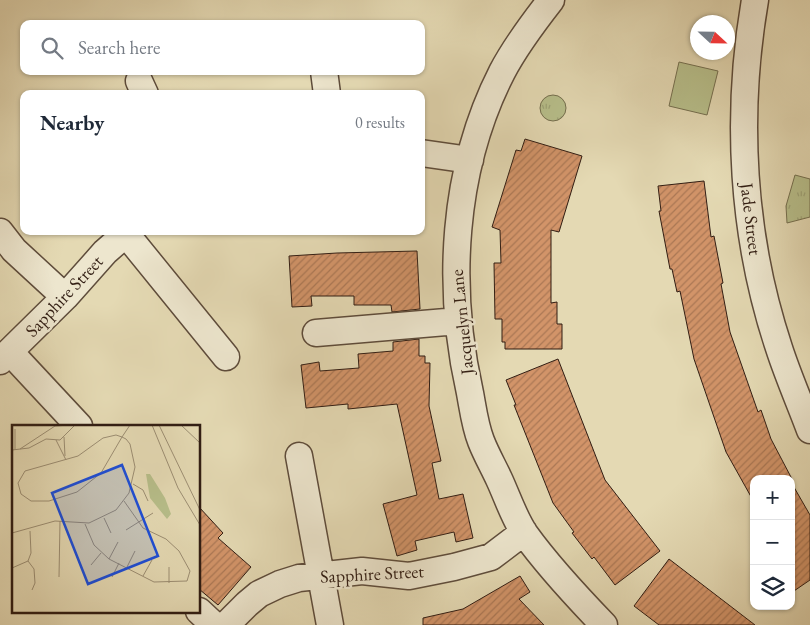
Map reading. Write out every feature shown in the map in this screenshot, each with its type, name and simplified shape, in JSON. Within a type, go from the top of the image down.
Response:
[{"type":"street","name":"Jacquelyn Lane","points":[[551,0],[502,71],[486,110],[470,160],[463,194],[456,263],[458,321],[464,365],[480,440],[524,532],[576,597],[604,625]]},
{"type":"street","name":"Jade Street","points":[[755,0],[749,34],[743,121],[746,195],[757,266],[779,348],[810,430]]},
{"type":"street","points":[[325,75],[326,90]]},
{"type":"street","points":[[425,154],[470,160]]},
{"type":"street","points":[[0,232],[14,250],[65,296]]},
{"type":"street","name":"Sapphire Street","points":[[5,356],[65,296],[105,252],[126,235]]},
{"type":"street","points":[[130,235],[226,357]]},
{"type":"street","points":[[316,333],[458,321]]},
{"type":"street","points":[[5,356],[78,425]]},
{"type":"street","points":[[299,456],[330,625]]},
{"type":"street","name":"Sapphire Street","points":[[226,625],[259,594],[299,578],[362,571],[409,576],[454,567],[491,557],[524,532]]},
{"type":"street","points":[[200,612],[214,625]]},
{"type":"green space","points":[[679,62],[718,71],[707,115],[669,106]]},
{"type":"green space","points":[[553,95],[562,99],[566,108],[562,117],[553,121],[544,117],[540,108],[544,99]]},
{"type":"green space","points":[[795,175],[810,179],[810,217],[787,223],[786,206]]},
{"type":"building","points":[[525,139],[582,156],[559,232],[551,230],[551,303],[557,302],[557,324],[562,324],[562,349],[505,349],[505,342],[502,342],[502,319],[495,319],[494,263],[501,263],[500,230],[492,227],[516,150],[521,151]]},
{"type":"building","points":[[704,181],[711,237],[714,236],[730,332],[758,412],[761,410],[771,439],[790,475],[750,475],[750,495],[726,452],[694,359],[680,291],[677,292],[672,269],[670,269],[659,211],[661,211],[658,186]]},
{"type":"building","points":[[417,251],[420,309],[392,312],[391,305],[354,305],[354,296],[311,296],[312,306],[292,307],[289,256]]},
{"type":"building","points":[[419,339],[419,356],[425,356],[425,363],[430,363],[429,406],[441,461],[432,463],[439,499],[463,494],[473,538],[456,542],[454,532],[415,541],[417,550],[397,556],[383,504],[417,495],[397,404],[348,409],[348,404],[306,408],[301,365],[319,362],[320,371],[359,368],[358,354],[393,351],[393,342]]},
{"type":"building","points":[[558,359],[605,480],[660,551],[615,585],[594,557],[592,559],[572,533],[574,532],[553,503],[506,380]]},
{"type":"building","points":[[795,489],[810,515],[810,580],[795,590]]},
{"type":"building","points":[[200,508],[223,533],[218,538],[251,567],[218,605],[200,590]]},
{"type":"building","points":[[669,559],[755,625],[659,625],[634,606]]},
{"type":"building","points":[[520,576],[530,592],[519,599],[544,625],[423,625],[423,618],[463,609]]}]
